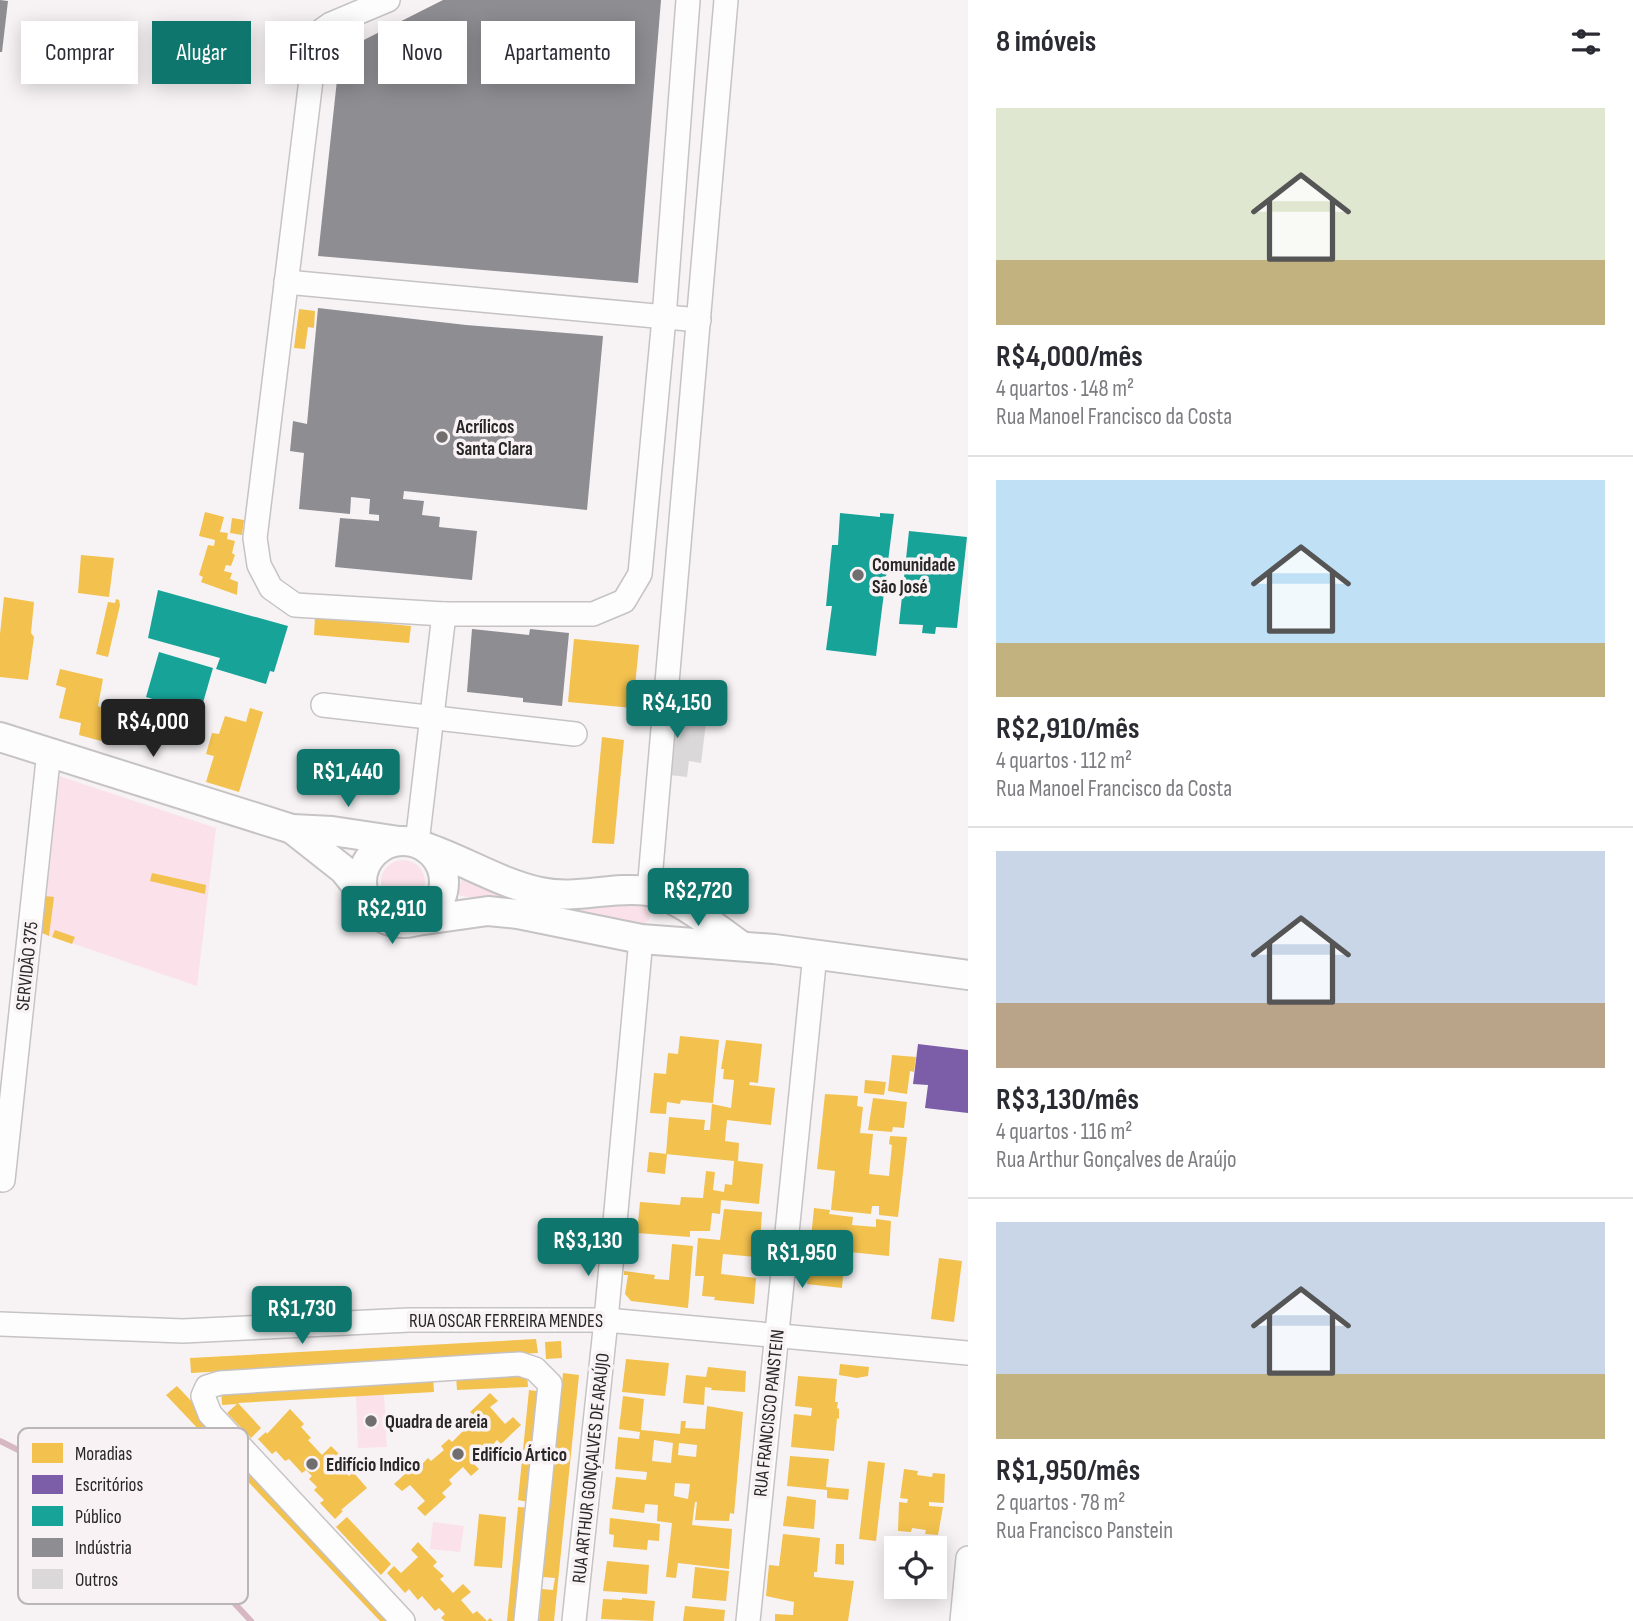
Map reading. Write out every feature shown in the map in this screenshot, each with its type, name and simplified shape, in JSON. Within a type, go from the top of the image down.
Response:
[{"type":"main road","points":[[0,737],[292,829],[332,831],[414,843],[455,857],[489,875],[543,893],[569,895],[630,890],[661,896],[696,914],[743,946]]},
{"type":"main road","points":[[292,829],[344,870],[369,905],[392,922],[405,923],[488,911],[652,939],[815,954],[968,975]]},
{"type":"main road","points":[[363,894],[361,878],[373,853],[385,844],[414,843],[435,855],[442,866],[444,879],[443,892],[433,911],[416,921]]},
{"type":"main road","points":[[652,939],[675,922],[661,896]]},
{"type":"street","points":[[388,0],[331,24],[321,31],[315,47],[255,538],[259,565],[271,588],[295,605],[444,614],[593,614],[624,601],[640,573],[664,318],[688,0]]},
{"type":"street","points":[[661,896],[699,320],[726,0]]},
{"type":"street","points":[[286,282],[699,320]]},
{"type":"street","points":[[414,843],[444,614]]},
{"type":"street","points":[[323,705],[575,734]]},
{"type":"street","name":"SERVIDÃO 375","points":[[3,1180],[49,751]]},
{"type":"street","name":"RUA ARTHUR GONÇALVES DE ARAÚJO","points":[[574,1621],[606,1320],[652,939]]},
{"type":"street","name":"RUA FRANCISCO PANSTEIN","points":[[748,1621],[815,954]]},
{"type":"street","name":"RUA OSCAR FERREIRA MENDES","points":[[0,1324],[183,1331],[409,1320],[606,1320],[968,1353]]},
{"type":"street","points":[[223,1428],[210,1414],[203,1396],[207,1387],[220,1383],[520,1364],[535,1369],[550,1384],[526,1621]]},
{"type":"street","points":[[248,1455],[403,1621]]},
{"type":"street","points":[[962,1621],[968,1558]]},
{"type":"shaded area","points":[[59,776],[216,828],[197,986],[42,933]]},
{"type":"shaded area","points":[[403,860],[418,867],[425,882],[418,897],[403,904],[388,897],[381,882],[388,867]]},
{"type":"shaded area","points":[[462,877],[610,902],[648,905],[651,912],[649,920],[639,927],[476,899],[458,895]]},
{"type":"shaded area","name":"Quadra de areia","points":[[384,1394],[387,1447],[358,1448],[356,1395]]},
{"type":"shaded area","points":[[433,1522],[464,1526],[460,1552],[430,1549]]},
{"type":"building: Moradias","points":[[299,309],[315,311],[314,328],[308,327],[305,349],[294,348]]},
{"type":"building: Moradias","points":[[205,512],[224,517],[220,532],[228,533],[227,539],[235,541],[232,553],[235,555],[231,566],[226,565],[224,571],[232,573],[230,579],[238,582],[237,595],[201,582],[203,577],[199,575],[208,545],[214,546],[215,540],[199,536]]},
{"type":"building: Moradias","points":[[232,518],[244,520],[242,535],[230,533]]},
{"type":"building: Moradias","points":[[81,555],[114,558],[109,597],[78,593]]},
{"type":"building: Moradias","points":[[4,597],[34,602],[31,633],[34,637],[28,680],[0,677],[0,634]]},
{"type":"building: Moradias","points":[[116,599],[120,605],[108,657],[96,654],[108,602],[115,603]]},
{"type":"building: Moradias","points":[[315,617],[411,626],[409,643],[314,635]]},
{"type":"building: Moradias","points":[[574,639],[639,645],[633,708],[568,702]]},
{"type":"building: Moradias","points":[[60,669],[103,679],[98,706],[108,710],[101,741],[79,735],[81,723],[59,718],[66,688],[56,685]]},
{"type":"building: Moradias","points":[[250,708],[263,712],[239,792],[206,782],[214,756],[206,754],[212,733],[219,734],[225,716],[246,722]]},
{"type":"building: Moradias","points":[[602,737],[624,740],[614,844],[592,843]]},
{"type":"building: Moradias","points":[[152,873],[206,885],[205,894],[150,881]]},
{"type":"building: Moradias","points":[[45,896],[54,897],[49,936],[42,933]]},
{"type":"building: Moradias","points":[[55,930],[75,937],[72,944],[52,937]]},
{"type":"building: Moradias","points":[[680,1036],[719,1040],[713,1103],[681,1100],[680,1104],[667,1102],[666,1114],[650,1113],[654,1073],[666,1074],[668,1053],[678,1054]]},
{"type":"building: Moradias","points":[[726,1040],[762,1044],[758,1083],[750,1082],[749,1085],[775,1088],[771,1125],[727,1120],[725,1141],[739,1143],[738,1161],[763,1164],[759,1204],[721,1200],[720,1214],[712,1213],[710,1231],[690,1231],[690,1237],[637,1233],[640,1202],[680,1205],[681,1197],[703,1198],[706,1171],[715,1172],[713,1190],[724,1192],[725,1184],[732,1185],[734,1161],[666,1154],[669,1117],[705,1120],[704,1130],[710,1130],[712,1104],[731,1108],[734,1080],[723,1079],[724,1069],[721,1069]]},
{"type":"building: Moradias","points":[[892,1055],[916,1057],[914,1072],[910,1071],[907,1094],[888,1091]]},
{"type":"building: Moradias","points":[[865,1080],[886,1082],[884,1095],[864,1093]]},
{"type":"building: Moradias","points":[[825,1094],[858,1096],[857,1106],[863,1107],[860,1133],[873,1134],[869,1174],[889,1176],[892,1145],[889,1144],[890,1136],[907,1137],[898,1217],[879,1215],[879,1206],[872,1206],[871,1214],[831,1210],[835,1171],[817,1169]]},
{"type":"building: Moradias","points":[[873,1098],[907,1102],[904,1128],[893,1127],[892,1132],[868,1130]]},
{"type":"building: Moradias","points":[[649,1152],[667,1154],[665,1174],[647,1172]]},
{"type":"building: Moradias","points":[[814,1208],[830,1210],[829,1214],[853,1217],[852,1225],[876,1227],[876,1219],[891,1221],[889,1256],[800,1247],[801,1236],[811,1238]]},
{"type":"building: Moradias","points":[[724,1209],[762,1212],[760,1244],[767,1245],[766,1258],[723,1254],[721,1274],[756,1278],[754,1304],[714,1300],[715,1297],[702,1296],[704,1276],[695,1276],[698,1238],[720,1240]]},
{"type":"building: Moradias","points":[[672,1244],[693,1246],[688,1308],[631,1301],[625,1294],[628,1275],[624,1275],[624,1271],[655,1275],[654,1279],[669,1280]]},
{"type":"building: Moradias","points":[[939,1258],[962,1261],[954,1322],[931,1319]]},
{"type":"building: Moradias","points":[[809,1260],[844,1264],[842,1288],[807,1284]]},
{"type":"building: Moradias","points":[[536,1339],[538,1353],[191,1373],[190,1358]]},
{"type":"building: Moradias","points":[[561,1341],[562,1358],[546,1359],[545,1342]]},
{"type":"building: Moradias","points":[[626,1359],[669,1363],[665,1396],[622,1392]]},
{"type":"building: Moradias","points":[[840,1364],[869,1367],[868,1376],[857,1378],[839,1375]]},
{"type":"building: Moradias","points":[[708,1367],[746,1371],[745,1392],[711,1390],[712,1388],[705,1387],[704,1405],[683,1403],[686,1375],[706,1377]]},
{"type":"building: Moradias","points":[[527,1372],[528,1387],[457,1390],[456,1376]]},
{"type":"building: Moradias","points":[[563,1373],[579,1375],[554,1621],[539,1621],[542,1589],[553,1590],[555,1578],[543,1577]]},
{"type":"building: Moradias","points":[[798,1376],[837,1379],[835,1402],[838,1402],[839,1419],[837,1418],[834,1451],[791,1447],[794,1414],[811,1416],[812,1408],[795,1406]]},
{"type":"building: Moradias","points":[[433,1377],[434,1392],[238,1403],[261,1428],[251,1438],[248,1428],[241,1428],[227,1413],[237,1404],[222,1405],[221,1389]]},
{"type":"building: Moradias","points":[[177,1386],[217,1428],[197,1428],[166,1395]]},
{"type":"building: Moradias","points":[[529,1390],[543,1392],[533,1503],[518,1500]]},
{"type":"building: Moradias","name":"Edifício Ártico","points":[[490,1393],[498,1401],[490,1407],[505,1424],[513,1417],[521,1425],[501,1444],[497,1440],[487,1451],[484,1447],[470,1460],[479,1469],[471,1476],[463,1467],[449,1480],[452,1484],[442,1493],[446,1497],[425,1516],[417,1508],[425,1501],[410,1485],[402,1491],[394,1484],[415,1465],[418,1468],[428,1458],[431,1461],[444,1450],[441,1446],[449,1439],[452,1442],[466,1428],[463,1425],[474,1415],[470,1412]]},
{"type":"building: Moradias","points":[[623,1396],[644,1399],[641,1430],[680,1434],[681,1421],[686,1421],[685,1428],[705,1429],[707,1406],[743,1412],[734,1514],[730,1513],[729,1521],[695,1520],[695,1502],[692,1525],[732,1529],[729,1569],[678,1563],[676,1578],[666,1577],[672,1523],[657,1521],[658,1505],[645,1504],[644,1513],[612,1509],[616,1477],[646,1480],[647,1472],[615,1469],[618,1437],[639,1439],[640,1432],[619,1429]],"holes":[[[654,1440],[673,1443],[671,1463],[652,1461]],[[679,1443],[697,1445],[696,1457],[678,1455]],[[675,1483],[690,1484],[688,1499],[674,1496]]]},
{"type":"building: Moradias","name":"Edifício Indico","points":[[290,1409],[304,1424],[301,1427],[311,1438],[308,1440],[322,1455],[331,1446],[339,1454],[330,1462],[336,1468],[339,1466],[349,1476],[353,1472],[367,1488],[341,1510],[343,1511],[335,1519],[320,1503],[324,1500],[314,1490],[317,1487],[309,1479],[312,1476],[306,1470],[302,1473],[289,1459],[285,1461],[276,1451],[272,1454],[258,1439],[266,1432],[267,1434]]},
{"type":"building: Moradias","points":[[790,1456],[829,1459],[826,1487],[849,1489],[848,1500],[827,1498],[827,1490],[787,1486]]},
{"type":"building: Moradias","points":[[248,1461],[400,1621],[380,1621],[248,1482]]},
{"type":"building: Moradias","points":[[868,1461],[885,1463],[876,1541],[859,1539]]},
{"type":"building: Moradias","points":[[904,1469],[918,1471],[917,1475],[932,1477],[933,1473],[945,1474],[944,1503],[929,1502],[929,1506],[943,1507],[938,1535],[925,1534],[926,1530],[912,1528],[911,1532],[898,1531],[899,1502],[907,1503],[908,1499],[900,1498]]},
{"type":"building: Moradias","points":[[787,1496],[816,1500],[814,1529],[783,1526]]},
{"type":"building: Moradias","points":[[518,1507],[532,1508],[521,1621],[507,1621]]},
{"type":"building: Moradias","points":[[479,1514],[506,1517],[502,1568],[474,1566]]},
{"type":"building: Moradias","points":[[347,1517],[391,1564],[381,1575],[336,1527]]},
{"type":"building: Moradias","points":[[610,1518],[660,1524],[659,1541],[648,1540],[647,1550],[613,1547],[614,1535],[609,1534]]},
{"type":"building: Moradias","points":[[783,1534],[820,1538],[817,1572],[814,1572],[814,1577],[854,1581],[848,1621],[775,1621],[775,1614],[793,1615],[794,1602],[766,1596],[769,1565],[779,1566]]},
{"type":"building: Moradias","points":[[418,1542],[437,1562],[433,1566],[444,1576],[440,1579],[453,1593],[463,1584],[471,1592],[461,1600],[473,1614],[477,1611],[487,1621],[445,1621],[441,1618],[445,1614],[439,1608],[435,1611],[422,1596],[418,1600],[409,1589],[405,1593],[387,1573],[394,1566],[401,1573],[418,1557],[411,1550]]},
{"type":"building: Moradias","points":[[836,1544],[844,1544],[844,1565],[835,1564]]},
{"type":"building: Moradias","points":[[607,1561],[649,1565],[647,1594],[603,1591]]},
{"type":"building: Moradias","points":[[695,1567],[729,1571],[726,1601],[692,1598]]},
{"type":"building: Moradias","points":[[603,1599],[655,1601],[653,1621],[601,1619]]},
{"type":"building: Moradias","points":[[685,1606],[725,1610],[724,1621],[683,1621]]},
{"type":"building: Escritórios","points":[[918,1044],[968,1050],[968,1113],[925,1108],[928,1085],[913,1084]]},
{"type":"building: Público","name":"Comunidade São José","points":[[840,513],[880,517],[880,513],[894,514],[876,656],[826,650],[832,606],[826,606],[832,545],[838,545]]},
{"type":"building: Público","points":[[909,531],[967,537],[957,628],[936,627],[935,634],[922,633],[923,625],[899,624]]},
{"type":"building: Público","points":[[158,590],[288,626],[274,672],[270,671],[266,684],[216,669],[220,658],[148,638]]},
{"type":"building: Público","points":[[159,652],[213,668],[200,713],[180,706],[178,715],[164,711],[166,703],[146,697]]},
{"type":"building: Indústria","points":[[0,0],[8,1],[2,52],[0,52]]},
{"type":"building: Indústria","points":[[443,0],[661,0],[638,283],[318,256],[337,84],[364,84],[364,40],[378,33],[378,84],[467,84],[467,21],[401,21]]},
{"type":"building: Indústria","name":"Acrílicos Santa Clara","points":[[318,308],[466,325],[603,336],[587,510],[404,491],[403,499],[424,501],[422,515],[440,517],[439,527],[477,531],[472,580],[335,567],[340,518],[379,521],[379,515],[369,514],[370,499],[351,497],[350,514],[299,509],[304,453],[290,451],[293,421],[307,424]]},
{"type":"building: Indústria","points":[[472,629],[529,635],[530,629],[569,633],[562,706],[523,702],[523,698],[467,692]]},
{"type":"building: Outros","points":[[659,702],[696,706],[694,721],[706,723],[701,763],[689,761],[687,777],[650,773]]},
{"type":"waterway","points":[[0,1441],[18,1450]]},
{"type":"waterway","points":[[235,1604],[251,1621]]},
{"type":"place","name":"Acrílicos Santa Clara","points":[[442,437]]},
{"type":"place","name":"Comunidade São José","points":[[858,575]]},
{"type":"place","name":"Quadra de areia","points":[[371,1421]]},
{"type":"place","name":"Edifício Ártico","points":[[458,1454]]},
{"type":"place","name":"Edifício Indico","points":[[312,1464]]}]
